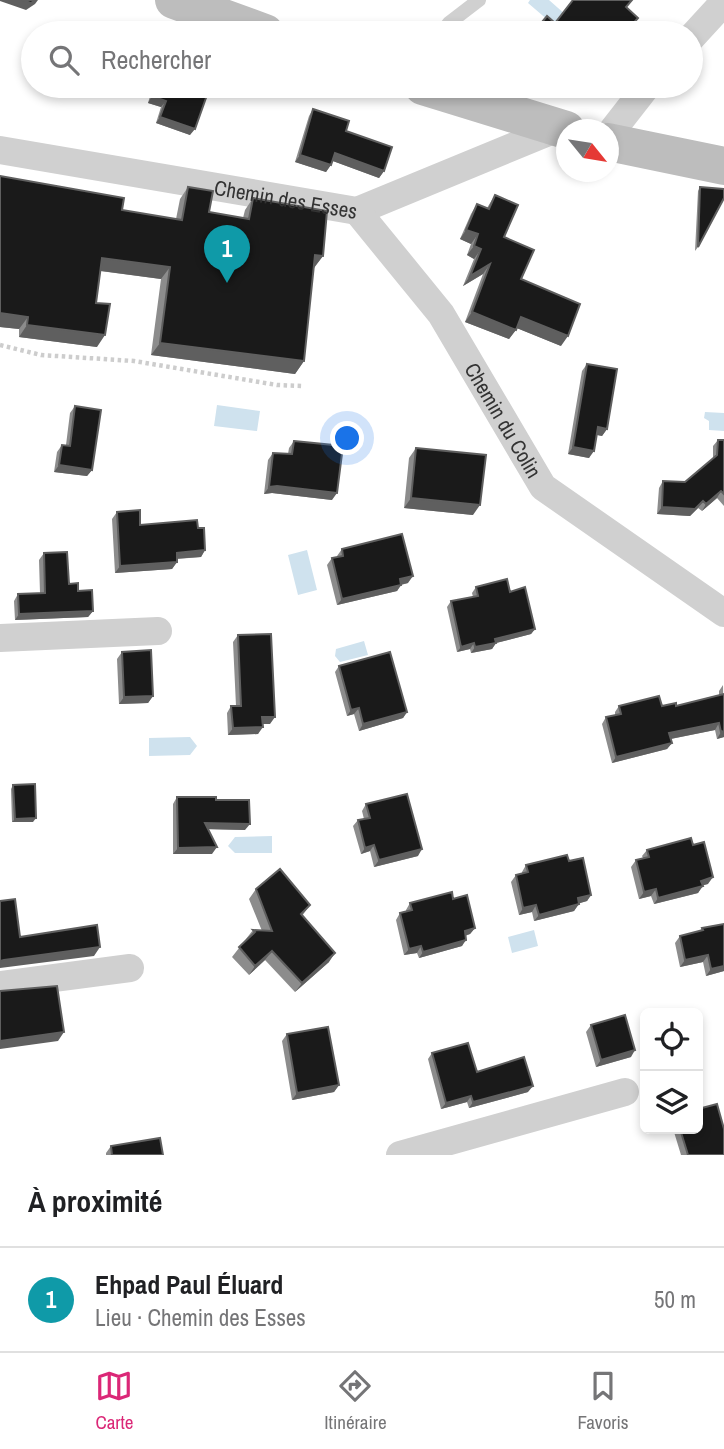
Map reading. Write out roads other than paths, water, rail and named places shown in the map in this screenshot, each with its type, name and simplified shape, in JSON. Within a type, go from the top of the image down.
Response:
[{"type":"main road","points":[[174,0],[232,21]]},
{"type":"main road","points":[[462,98],[556,127]]},
{"type":"main road","points":[[619,142],[724,166]]},
{"type":"street","points":[[703,25],[724,2]]},
{"type":"street","points":[[619,124],[638,98]]},
{"type":"street","name":"Chemin des Esses","points":[[0,150],[357,211],[556,131]]},
{"type":"street","name":"Chemin du Colin","points":[[357,211],[441,314],[543,487],[724,612]]},
{"type":"street","points":[[0,638],[158,631]]},
{"type":"street","points":[[0,985],[130,968]]},
{"type":"street","points":[[400,1155],[625,1092]]},
{"type":"lane","points":[[452,21],[479,0]]},
{"type":"water","points":[[530,0],[549,0],[566,15],[561,21],[549,21],[528,3]]},
{"type":"water","points":[[217,405],[260,411],[257,431],[214,426]]},
{"type":"water","points":[[705,412],[724,413],[724,431],[709,430],[709,421],[704,418]]},
{"type":"water","points":[[307,550],[317,590],[298,595],[288,555]]},
{"type":"water","points":[[364,641],[368,655],[340,662],[335,656],[336,649]]},
{"type":"water","points":[[190,737],[197,746],[190,755],[149,756],[149,738]]},
{"type":"water","points":[[272,836],[272,853],[235,853],[228,846],[235,837]]},
{"type":"water","points":[[534,930],[538,946],[512,953],[508,937]]},
{"type":"place","name":"Ehpad Paul Éluard","points":[[227,283]]}]
